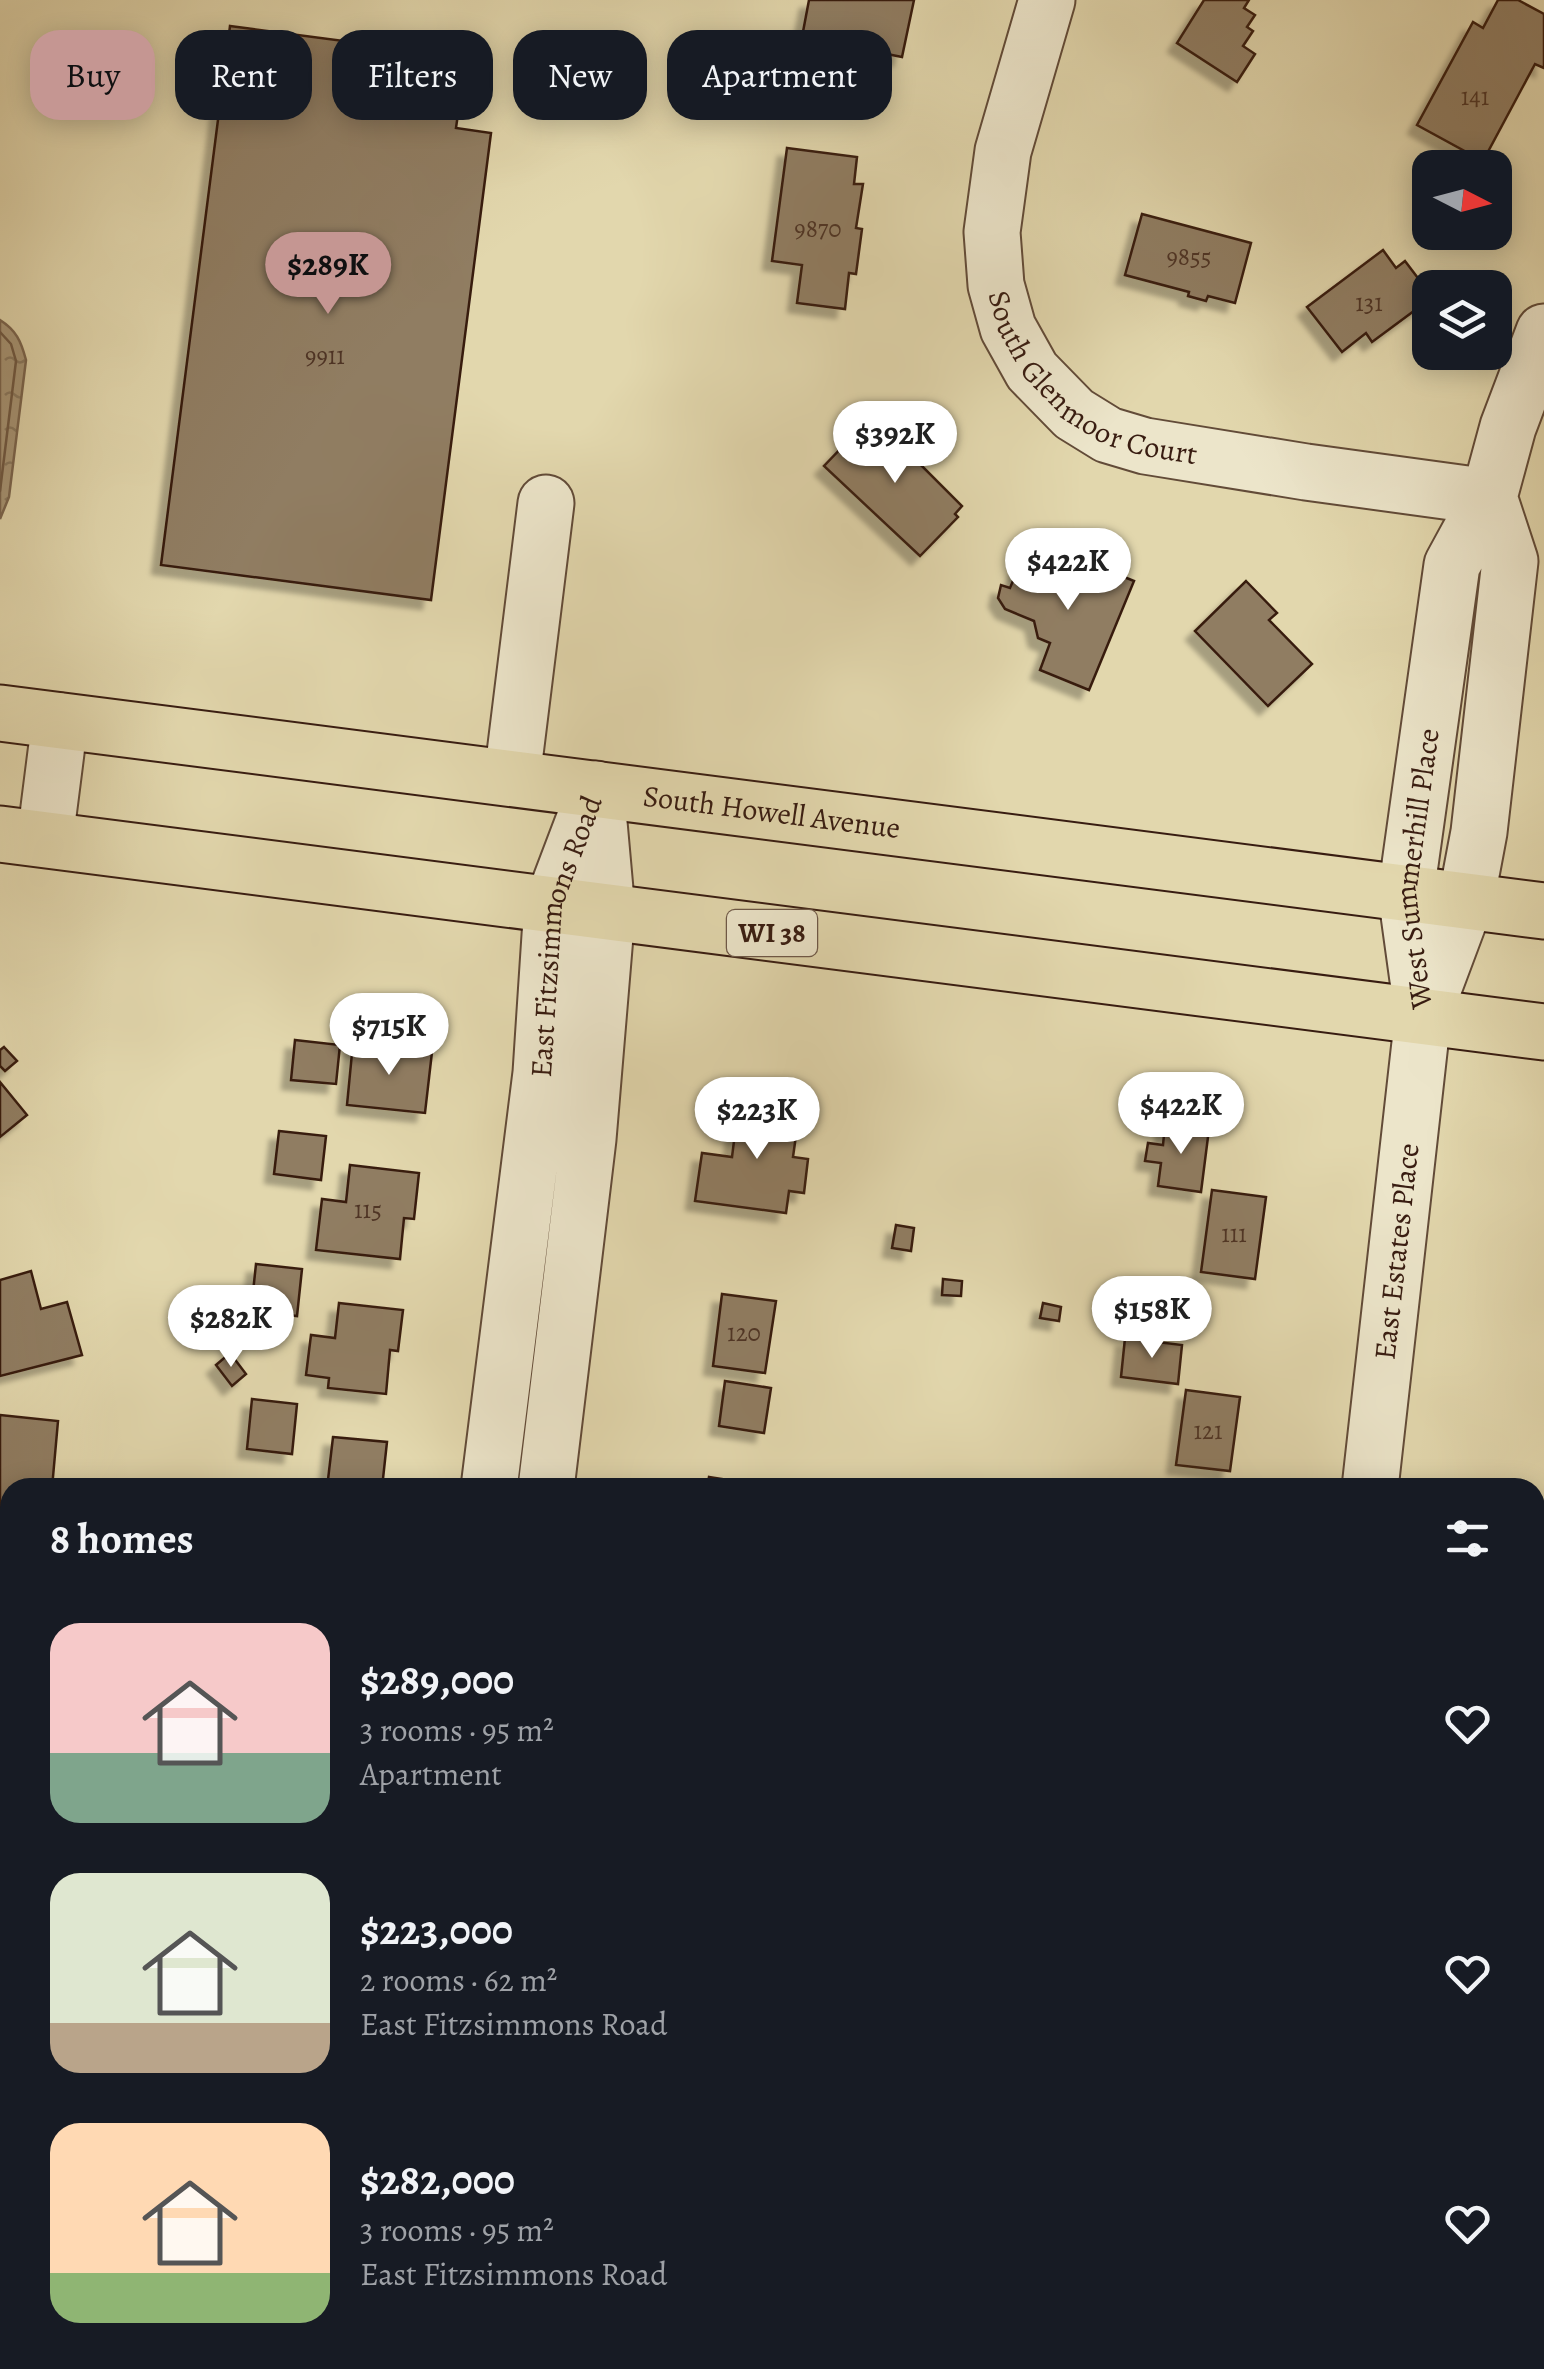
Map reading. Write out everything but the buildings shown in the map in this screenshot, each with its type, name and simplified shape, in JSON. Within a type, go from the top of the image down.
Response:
[{"type":"main road","name":"South Howell Avenue","points":[[0,713],[1544,912]]},
{"type":"main road","name":"WI 38","points":[[22,836],[1544,1032]]},
{"type":"street","name":"South Glenmoor Court","points":[[1047,0],[1003,151],[992,232],[996,285],[1008,328],[1032,371],[1074,414],[1108,435],[1145,446],[1489,497]]},
{"type":"street","name":"West Summerhill Place","points":[[1423,1016],[1406,893],[1452,565],[1489,497],[1508,426],[1544,332]]},
{"type":"street","name":"West Summerhill Place","points":[[1423,1016],[1466,901],[1478,832],[1510,562],[1489,497]]},
{"type":"street","points":[[512,778],[546,503]]},
{"type":"street","points":[[22,836],[60,720]]},
{"type":"street","name":"East Fitzsimmons Road","points":[[490,1478],[541,1073],[552,906],[596,789]]},
{"type":"street","name":"East Fitzsimmons Road","points":[[547,1478],[588,1140],[607,912],[596,789]]},
{"type":"street","name":"East Estates Place","points":[[1371,1478],[1423,1016]]},
{"type":"street","points":[[502,1384],[558,1390]]},
{"type":"water","points":[[0,320],[17,337],[26,360],[9,497],[0,519]]}]
